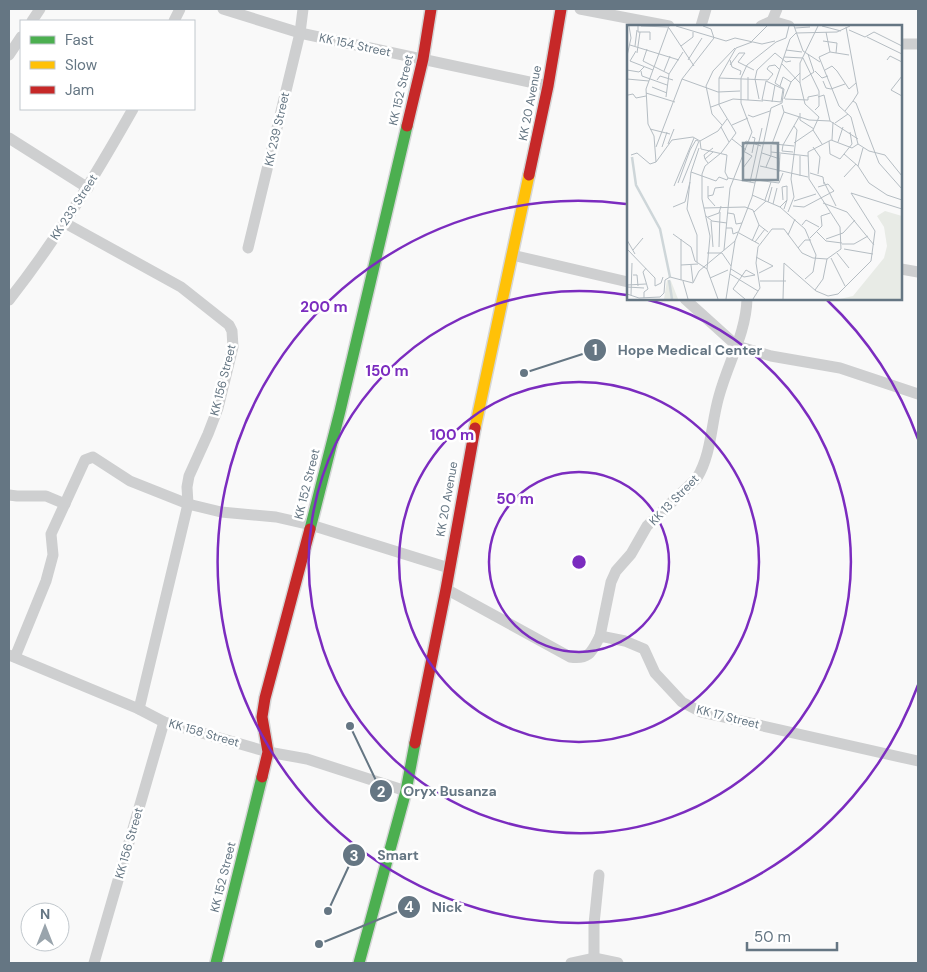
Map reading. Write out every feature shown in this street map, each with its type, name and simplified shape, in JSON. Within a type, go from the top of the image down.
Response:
[{"type":"street","points":[[33,20],[40,9]]},
{"type":"street","name":"KK 154 Street","points":[[223,9],[300,33],[548,86]]},
{"type":"street","name":"KK 239 Street","points":[[248,248],[300,33],[303,9]]},
{"type":"street","name":"KK 152 Street","points":[[216,963],[268,752],[262,717],[265,698],[311,525],[423,60],[430,9]]},
{"type":"street","name":"KK 20 Avenue","points":[[359,963],[406,791],[446,589],[468,460],[548,86],[560,9]]},
{"type":"street","points":[[580,9],[664,25]]},
{"type":"street","points":[[701,25],[706,9]]},
{"type":"street","points":[[772,21],[777,9]]},
{"type":"street","points":[[763,25],[772,21],[786,25]]},
{"type":"street","points":[[9,55],[20,38]]},
{"type":"street","points":[[902,44],[918,44]]},
{"type":"street","name":"KK 233 Street","points":[[9,300],[30,273],[88,188],[132,110]]},
{"type":"street","points":[[9,138],[88,188]]},
{"type":"street","name":"KK 156 Street","points":[[64,223],[181,287],[228,325],[232,331],[233,347],[218,408],[189,476],[187,488],[188,504],[139,709]]},
{"type":"street","points":[[512,255],[627,282]]},
{"type":"street","points":[[902,269],[918,272]]},
{"type":"street","points":[[686,300],[737,346],[771,356],[840,368],[918,394]]},
{"type":"street","name":"KK 13 Street","points":[[600,636],[611,582],[616,571],[631,554],[647,526],[697,478],[702,470],[708,453],[719,394],[737,346],[744,320],[746,300]]},
{"type":"street","points":[[12,656],[46,581],[53,555],[51,534],[85,460],[91,457],[130,482],[188,504],[221,512],[276,517],[311,525],[449,568]]},
{"type":"street","points":[[9,495],[46,496],[65,504]]},
{"type":"street","points":[[446,589],[570,657],[580,659],[588,656],[600,636]]},
{"type":"street","name":"KK 17 Street","points":[[600,636],[625,641],[644,649],[655,673],[682,702],[701,712],[918,761]]},
{"type":"street","name":"KK 158 Street","points":[[12,656],[139,709],[164,722],[268,752],[307,759],[406,791]]},
{"type":"street","name":"KK 156 Street","points":[[94,963],[164,722]]},
{"type":"street","points":[[594,958],[594,924],[599,875]]},
{"type":"street","points":[[571,963],[594,958],[618,963]]},
{"type":"traffic: fast","points":[[310,529],[340,411],[407,126]]},
{"type":"traffic: fast","points":[[359,963],[406,791],[415,743]]},
{"type":"traffic: fast","points":[[216,963],[262,777]]},
{"type":"traffic: slow","points":[[475,428],[529,175]]},
{"type":"traffic: jam","points":[[407,126],[423,59],[431,9]]},
{"type":"traffic: jam","points":[[529,175],[548,86],[561,9]]},
{"type":"traffic: jam","points":[[415,743],[446,589],[475,428]]},
{"type":"traffic: jam","points":[[262,777],[268,752],[262,717],[265,698],[310,529]]},
{"type":"place","name":"Hope Medical Center","points":[[524,373]]},
{"type":"place","name":"Oryx Busanza","points":[[350,726]]},
{"type":"place","name":"Smart","points":[[328,911]]},
{"type":"place","name":"Nick","points":[[319,944]]}]
